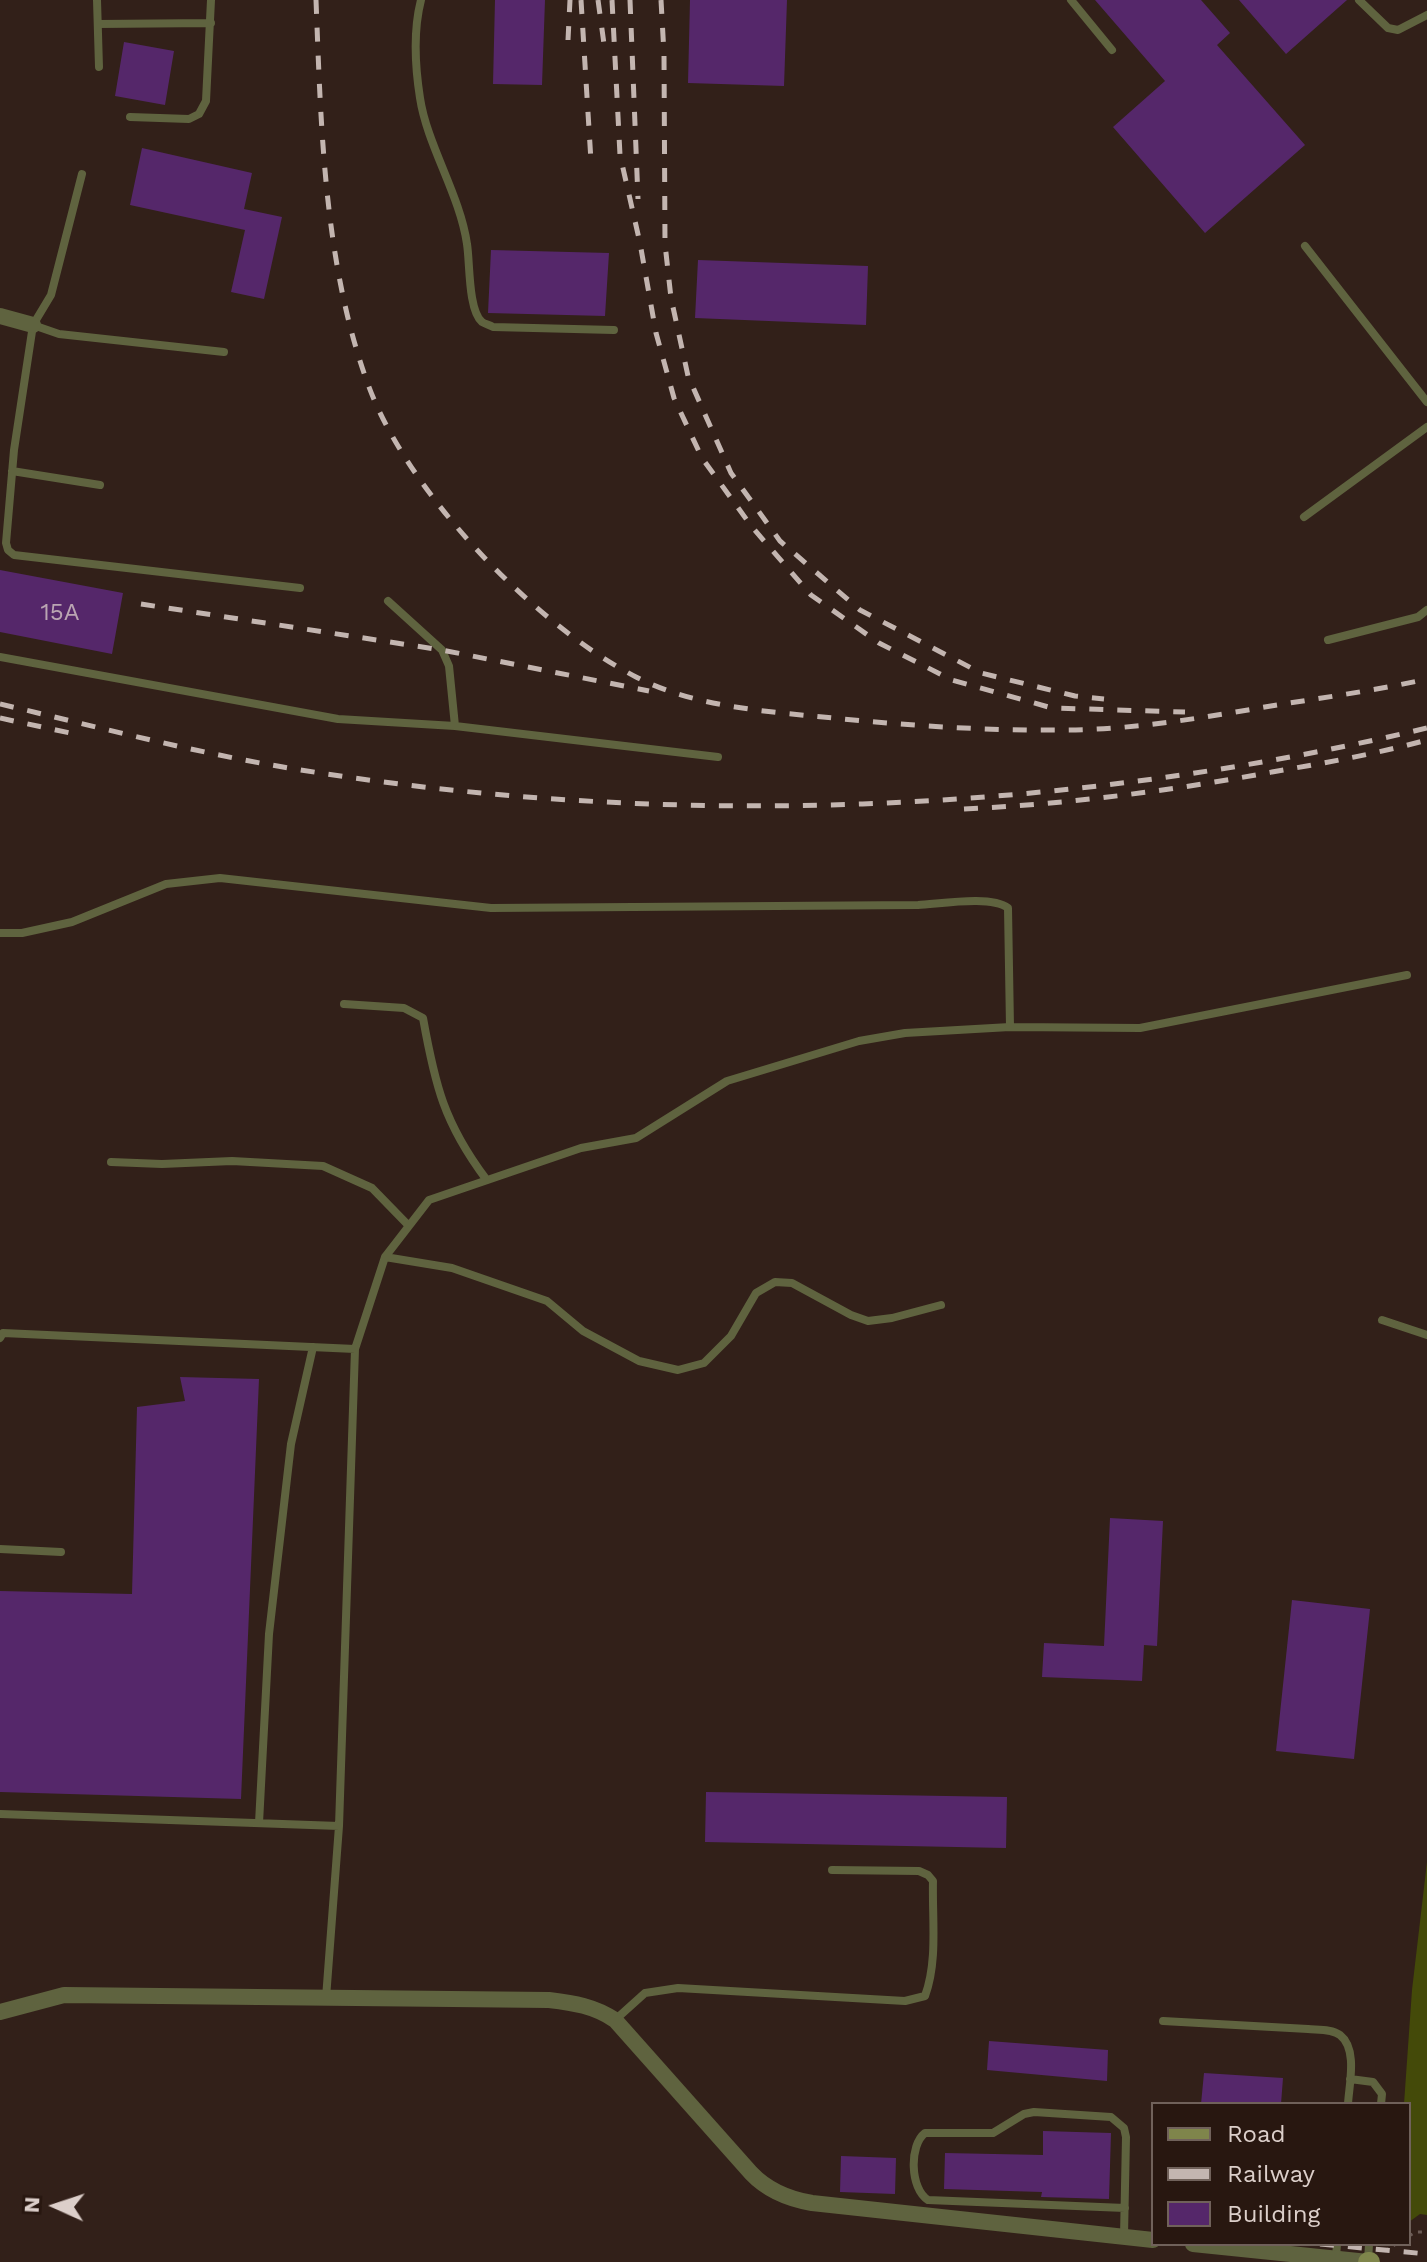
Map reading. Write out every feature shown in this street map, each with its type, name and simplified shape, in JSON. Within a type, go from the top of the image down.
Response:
[{"type":"street","points":[[0,316],[33,325]]},
{"type":"street","points":[[0,2012],[64,1995],[549,2000],[581,2004],[600,2010],[615,2020],[751,2173],[762,2184],[781,2194],[812,2203],[1151,2240]]},
{"type":"street","points":[[1234,2246],[1337,2251],[1369,2262]]},
{"type":"lane","points":[[97,0],[99,67]]},
{"type":"lane","points":[[130,117],[189,119],[199,114],[206,101],[211,0]]},
{"type":"lane","points":[[421,0],[416,32],[420,102],[457,206],[467,243],[476,312],[481,321],[493,327],[614,330]]},
{"type":"lane","points":[[1071,0],[1112,50]]},
{"type":"lane","points":[[1359,0],[1388,28],[1398,30],[1427,15]]},
{"type":"lane","points":[[98,24],[211,23]]},
{"type":"lane","points":[[82,174],[51,295],[33,325],[12,471],[8,550],[14,555],[300,588]]},
{"type":"lane","points":[[1305,246],[1427,402]]},
{"type":"lane","points":[[33,325],[59,334],[224,352]]},
{"type":"lane","points":[[1304,517],[1427,427]]},
{"type":"lane","points":[[12,471],[100,485]]},
{"type":"lane","points":[[388,601],[442,650],[449,666],[455,726]]},
{"type":"lane","points":[[1328,640],[1418,617],[1427,610]]},
{"type":"lane","points":[[0,657],[323,717],[455,726],[718,757]]},
{"type":"lane","points":[[0,933],[22,933],[72,922],[166,884],[220,878],[491,908],[1001,902],[1008,908],[1010,1027]]},
{"type":"lane","points":[[326,1998],[339,1826],[355,1349],[385,1257],[429,1200],[581,1148],[636,1138],[727,1081],[859,1041],[905,1033],[1010,1027],[1140,1028],[1407,975]]},
{"type":"lane","points":[[344,1004],[404,1008],[423,1018],[438,1095],[463,1148],[486,1179]]},
{"type":"lane","points":[[111,1162],[162,1164],[232,1161],[323,1166],[372,1188],[409,1226]]},
{"type":"lane","points":[[385,1257],[452,1268],[547,1301],[583,1331],[639,1361],[678,1370],[704,1363],[731,1336],[756,1293],[775,1282],[792,1283],[868,1321],[941,1305]]},
{"type":"lane","points":[[1382,1320],[1427,1335]]},
{"type":"lane","points":[[0,1338],[3,1333],[355,1349]]},
{"type":"lane","points":[[259,1823],[269,1634],[291,1444],[313,1347]]},
{"type":"lane","points":[[0,1549],[61,1552]]},
{"type":"lane","points":[[0,1814],[339,1826]]},
{"type":"lane","points":[[615,2020],[645,1993],[678,1988],[905,2001],[925,1996],[931,1979],[933,1881],[919,1871],[832,1870]]},
{"type":"lane","points":[[1163,2021],[1332,2031],[1341,2035],[1351,2055],[1348,2102]]},
{"type":"lane","points":[[1350,2079],[1373,2082],[1382,2094],[1381,2102]]},
{"type":"lane","points":[[1124,2238],[1125,2208],[1126,2137],[1124,2128],[1111,2117],[1034,2112],[1024,2114],[993,2133],[925,2133],[916,2146],[915,2185],[919,2194],[928,2200],[1125,2208]]},
{"type":"green space","points":[[1427,1862],[1427,2215],[1420,2214],[1411,2221],[1411,2102],[1404,2102],[1412,1990]]},
{"type":"building","points":[[495,0],[545,0],[542,85],[493,84]]},
{"type":"building","points":[[690,0],[787,0],[784,86],[688,83]]},
{"type":"building","points":[[1095,0],[1201,0],[1230,33],[1217,45],[1305,145],[1205,233],[1113,127],[1165,81]]},
{"type":"building","points":[[1239,0],[1347,0],[1286,54]]},
{"type":"building","points":[[124,42],[174,51],[165,105],[115,96]]},
{"type":"building","points":[[142,148],[252,173],[244,209],[282,217],[264,299],[231,292],[245,230],[130,205]]},
{"type":"building","points":[[491,250],[609,253],[605,316],[488,313]]},
{"type":"building","points":[[698,260],[868,266],[866,325],[695,318]]},
{"type":"building","points":[[0,570],[123,593],[112,654],[0,632]]},
{"type":"building","points":[[180,1377],[259,1379],[241,1799],[0,1792],[0,1591],[132,1594],[137,1407],[185,1401]]},
{"type":"building","points":[[1110,1518],[1163,1521],[1157,1646],[1144,1645],[1142,1681],[1042,1677],[1044,1643],[1104,1646]]},
{"type":"building","points":[[1292,1600],[1370,1609],[1354,1759],[1276,1751]]},
{"type":"building","points":[[706,1792],[1007,1797],[1006,1848],[705,1842]]},
{"type":"building","points":[[989,2041],[1108,2050],[1107,2081],[987,2070]]},
{"type":"building","points":[[1204,2073],[1283,2078],[1281,2102],[1201,2102]]},
{"type":"building","points":[[1043,2131],[1111,2133],[1109,2199],[1041,2197],[1042,2192],[944,2189],[945,2153],[1043,2155]]},
{"type":"building","points":[[841,2156],[896,2158],[895,2194],[840,2192]]},
{"type":"railway","points":[[316,0],[323,147],[334,245],[342,293],[369,387],[388,428],[413,470],[444,512],[518,591],[597,654],[658,687],[727,706],[883,723],[1003,730],[1144,725],[1427,679]]},
{"type":"railway","points":[[568,40],[570,0]]},
{"type":"railway","points":[[581,0],[591,161]]},
{"type":"railway","points":[[598,0],[604,44]]},
{"type":"railway","points":[[612,0],[620,155],[656,333],[674,398],[702,458],[752,527],[811,595],[879,643],[952,680],[1052,708],[1185,712]]},
{"type":"railway","points":[[630,0],[638,199]]},
{"type":"railway","points":[[661,0],[665,244],[671,298],[688,376],[731,473],[780,541],[860,610],[981,673],[1075,696],[1104,699]]},
{"type":"railway","points":[[141,604],[442,650],[649,691]]},
{"type":"railway","points":[[0,704],[176,746],[283,767],[424,787],[568,800],[712,806],[857,804],[1001,796],[1145,780],[1287,758],[1427,728]]},
{"type":"railway","points":[[0,718],[70,733]]},
{"type":"railway","points":[[964,809],[1080,800],[1195,785],[1350,758],[1427,740]]},
{"type":"railway","points":[[1341,2246],[1427,2254]]}]
